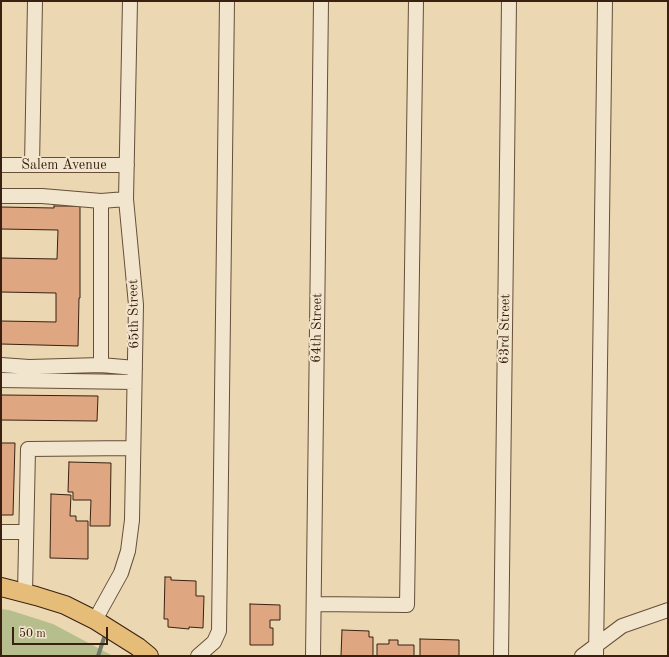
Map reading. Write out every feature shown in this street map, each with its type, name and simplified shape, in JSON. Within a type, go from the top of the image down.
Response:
[{"type":"main road","points":[[1,587],[65,605],[96,620],[138,646],[149,656]]},
{"type":"street","points":[[32,165],[35,1]]},
{"type":"street","name":"65th Street","points":[[96,620],[120,573],[128,551],[132,520],[136,305],[126,199],[130,1]]},
{"type":"street","points":[[198,656],[214,642],[219,631],[227,1]]},
{"type":"street","name":"64th Street","points":[[313,656],[321,1]]},
{"type":"street","points":[[314,604],[406,605],[416,1]]},
{"type":"street","name":"63rd Street","points":[[501,656],[509,1]]},
{"type":"street","points":[[596,651],[606,1]]},
{"type":"street","name":"Salem Avenue","points":[[1,165],[127,165]]},
{"type":"street","points":[[1,196],[42,196],[101,201],[126,199]]},
{"type":"street","points":[[101,201],[101,365]]},
{"type":"street","points":[[1,365],[29,367],[101,365],[135,368]]},
{"type":"street","points":[[1,380],[134,382]]},
{"type":"street","points":[[25,593],[28,449],[133,448]]},
{"type":"street","points":[[1,532],[26,532]]},
{"type":"street","points":[[582,656],[596,651],[622,626],[668,610]]},
{"type":"green space","points":[[1,609],[9,610],[53,624],[113,656],[1,656]]},
{"type":"building","points":[[54,206],[80,206],[80,298],[78,346],[1,344],[1,321],[56,322],[56,293],[1,292],[1,258],[57,259],[58,230],[1,229],[1,207],[54,208]]},
{"type":"building","points":[[1,395],[98,396],[97,421],[1,420]]},
{"type":"building","points":[[1,443],[15,443],[13,515],[1,515]]},
{"type":"building","points":[[69,462],[111,463],[110,526],[90,526],[91,500],[73,500],[73,492],[68,492]]},
{"type":"building","points":[[51,494],[71,495],[70,516],[76,516],[76,521],[88,521],[88,559],[50,558]]},
{"type":"building","points":[[165,577],[171,577],[171,580],[196,581],[196,596],[204,596],[203,628],[189,627],[189,629],[168,627],[168,619],[164,619]]},
{"type":"building","points":[[250,604],[280,605],[280,620],[270,620],[270,628],[273,628],[273,645],[250,645]]},
{"type":"building","points":[[342,630],[369,631],[369,637],[373,637],[373,656],[341,656]]},
{"type":"building","points":[[420,639],[459,640],[459,656],[420,656]]},
{"type":"building","points":[[389,640],[398,640],[398,645],[414,645],[414,656],[377,656],[377,644],[389,644]]},
{"type":"waterway","points":[[98,656],[106,632]]}]
